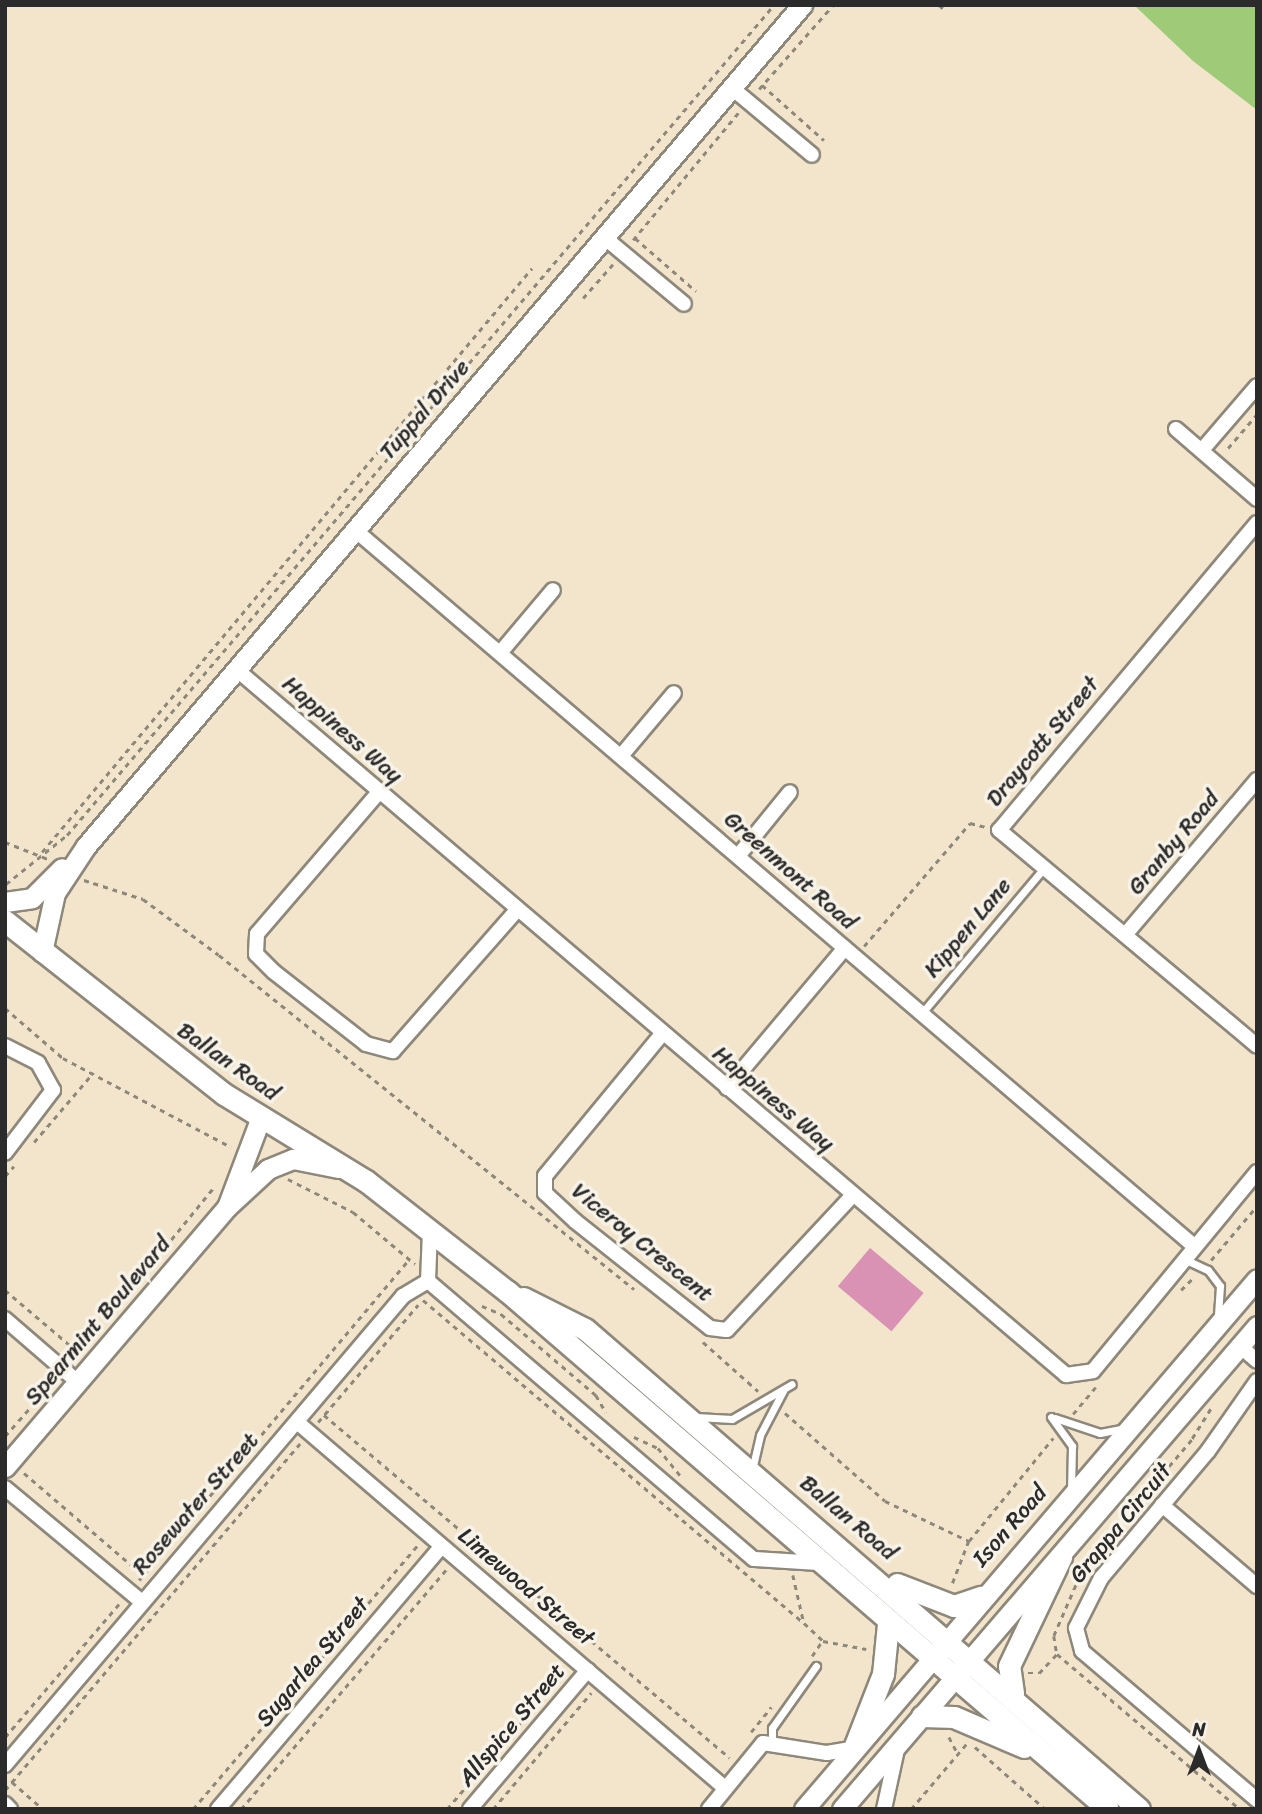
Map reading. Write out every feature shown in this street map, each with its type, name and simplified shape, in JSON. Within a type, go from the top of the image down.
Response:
[{"type":"main road","name":"Ballan Road","points":[[5,921],[42,953],[261,1117],[348,1171],[507,1291],[888,1624],[1108,1809]]},
{"type":"main road","name":"Ballan Road","points":[[507,1291],[585,1329],[1013,1693],[1139,1809]]},
{"type":"main road","points":[[1013,1693],[1009,1666],[1062,1557]]},
{"type":"main road","points":[[868,1569],[944,1604],[962,1606],[981,1597]]},
{"type":"main road","points":[[854,1748],[883,1674],[888,1624]]},
{"type":"main road","points":[[922,1716],[954,1717],[1054,1763]]},
{"type":"street","name":"Tuppal Drive","points":[[5,902],[32,898],[65,870],[802,5]]},
{"type":"street","points":[[732,88],[812,155]]},
{"type":"street","points":[[604,237],[684,304]]},
{"type":"street","points":[[1202,450],[1257,386]]},
{"type":"street","points":[[1176,429],[1257,499]]},
{"type":"street","name":"Draycott Street","points":[[1257,523],[999,830],[1257,1046]]},
{"type":"street","name":"Greenmont Road","points":[[355,530],[1195,1247]]},
{"type":"street","points":[[500,653],[553,590]]},
{"type":"street","name":"Happiness Way","points":[[236,669],[516,911],[1053,1366],[1075,1377],[1093,1371],[1257,1172]]},
{"type":"street","points":[[621,756],[674,693]]},
{"type":"street","name":"Granby Road","points":[[1125,935],[1254,788]]},
{"type":"street","points":[[379,792],[257,934],[257,954],[274,972],[366,1044],[393,1051],[516,911]]},
{"type":"street","points":[[738,856],[790,792]]},
{"type":"street","name":"Tuppal Drive","points":[[42,953],[45,917],[65,870]]},
{"type":"street","points":[[727,1088],[850,952]]},
{"type":"street","name":"Viceroy Crescent","points":[[662,1034],[545,1176],[545,1193],[575,1221],[710,1328],[727,1330],[852,1196]]},
{"type":"street","points":[[5,1046],[38,1063],[51,1081],[51,1096],[5,1153]]},
{"type":"street","name":"Spearmint Boulevard","points":[[227,1207],[237,1155],[261,1117]]},
{"type":"street","name":"Spearmint Boulevard","points":[[15,1470],[79,1382],[227,1207],[268,1169],[293,1159],[348,1171]]},
{"type":"street","points":[[430,1231],[426,1274],[754,1559],[819,1563]]},
{"type":"street","name":"Rosewater Street","points":[[5,1765],[403,1296],[426,1274]]},
{"type":"street","name":"Ison Road","points":[[804,1809],[947,1636],[1257,1279]]},
{"type":"street","points":[[5,1319],[79,1382]]},
{"type":"street","points":[[842,1809],[1062,1557],[1257,1326]]},
{"type":"street","points":[[1202,1340],[1221,1336],[1257,1360]]},
{"type":"street","name":"Grappa Circuit","points":[[1257,1381],[1163,1505],[1101,1578],[1079,1619],[1077,1640],[1257,1800]]},
{"type":"street","name":"Limewood Street","points":[[297,1422],[725,1788]]},
{"type":"street","points":[[5,1488],[142,1602]]},
{"type":"street","points":[[1163,1505],[1257,1586]]},
{"type":"street","name":"Sugarlea Street","points":[[218,1809],[442,1546]]},
{"type":"street","name":"Allspice Street","points":[[470,1809],[588,1670]]},
{"type":"street","points":[[709,1809],[725,1788],[772,1741],[827,1753],[854,1748]]},
{"type":"street","points":[[884,1809],[898,1743]]},
{"type":"street","points":[[5,1804],[10,1809]]},
{"type":"lane","name":"Kippen Lane","points":[[921,1014],[1044,868]]},
{"type":"lane","points":[[1184,1259],[1208,1270],[1220,1286],[1215,1325]]},
{"type":"lane","points":[[688,1416],[732,1419],[792,1384]]},
{"type":"lane","points":[[752,1471],[752,1456],[783,1390]]},
{"type":"lane","points":[[1070,1493],[1072,1446],[1051,1417],[1100,1433],[1129,1425]]},
{"type":"lane","points":[[772,1741],[772,1728],[816,1666]]},
{"type":"path","points":[[5,885],[67,835],[774,5]]},
{"type":"path","points":[[583,298],[748,101],[833,5]]},
{"type":"path","points":[[939,5],[945,10]]},
{"type":"path","points":[[762,85],[824,140]]},
{"type":"path","points":[[635,238],[696,291]]},
{"type":"path","points":[[40,855],[57,826],[532,268]]},
{"type":"path","points":[[1228,448],[1257,414]]},
{"type":"path","points":[[850,952],[970,823],[999,830]]},
{"type":"path","points":[[5,842],[154,907],[387,1088],[607,1272],[646,1296]]},
{"type":"path","points":[[5,1008],[63,1058],[237,1155]]},
{"type":"path","points":[[32,1145],[93,1073]]},
{"type":"path","points":[[5,1176],[23,1155]]},
{"type":"path","points":[[268,1169],[353,1212],[426,1274]]},
{"type":"path","points":[[104,1322],[218,1179]]},
{"type":"path","points":[[5,1737],[409,1261]]},
{"type":"path","points":[[5,1290],[78,1352]]},
{"type":"path","points":[[696,1337],[768,1399]]},
{"type":"path","points":[[5,1436],[87,1342]]},
{"type":"path","points":[[1218,1396],[1192,1440],[1084,1567],[1054,1636],[1058,1654],[1240,1809]]},
{"type":"path","points":[[774,1405],[885,1502],[969,1541],[944,1604]]},
{"type":"path","points":[[324,1415],[730,1758]]},
{"type":"path","points":[[15,1470],[143,1575]]},
{"type":"path","points":[[193,1809],[419,1545]]},
{"type":"path","points":[[242,1809],[447,1569]]},
{"type":"path","points":[[447,1809],[564,1671]]},
{"type":"path","points":[[493,1809],[591,1693]]},
{"type":"path","points":[[911,1809],[969,1741],[1045,1809]]},
{"type":"path","points":[[12,1782],[43,1809]]},
{"type":"green space","points":[[1134,5],[1257,5],[1257,110],[1193,61]]},
{"type":"building","points":[[870,1248],[924,1293],[891,1331],[838,1286]]}]
